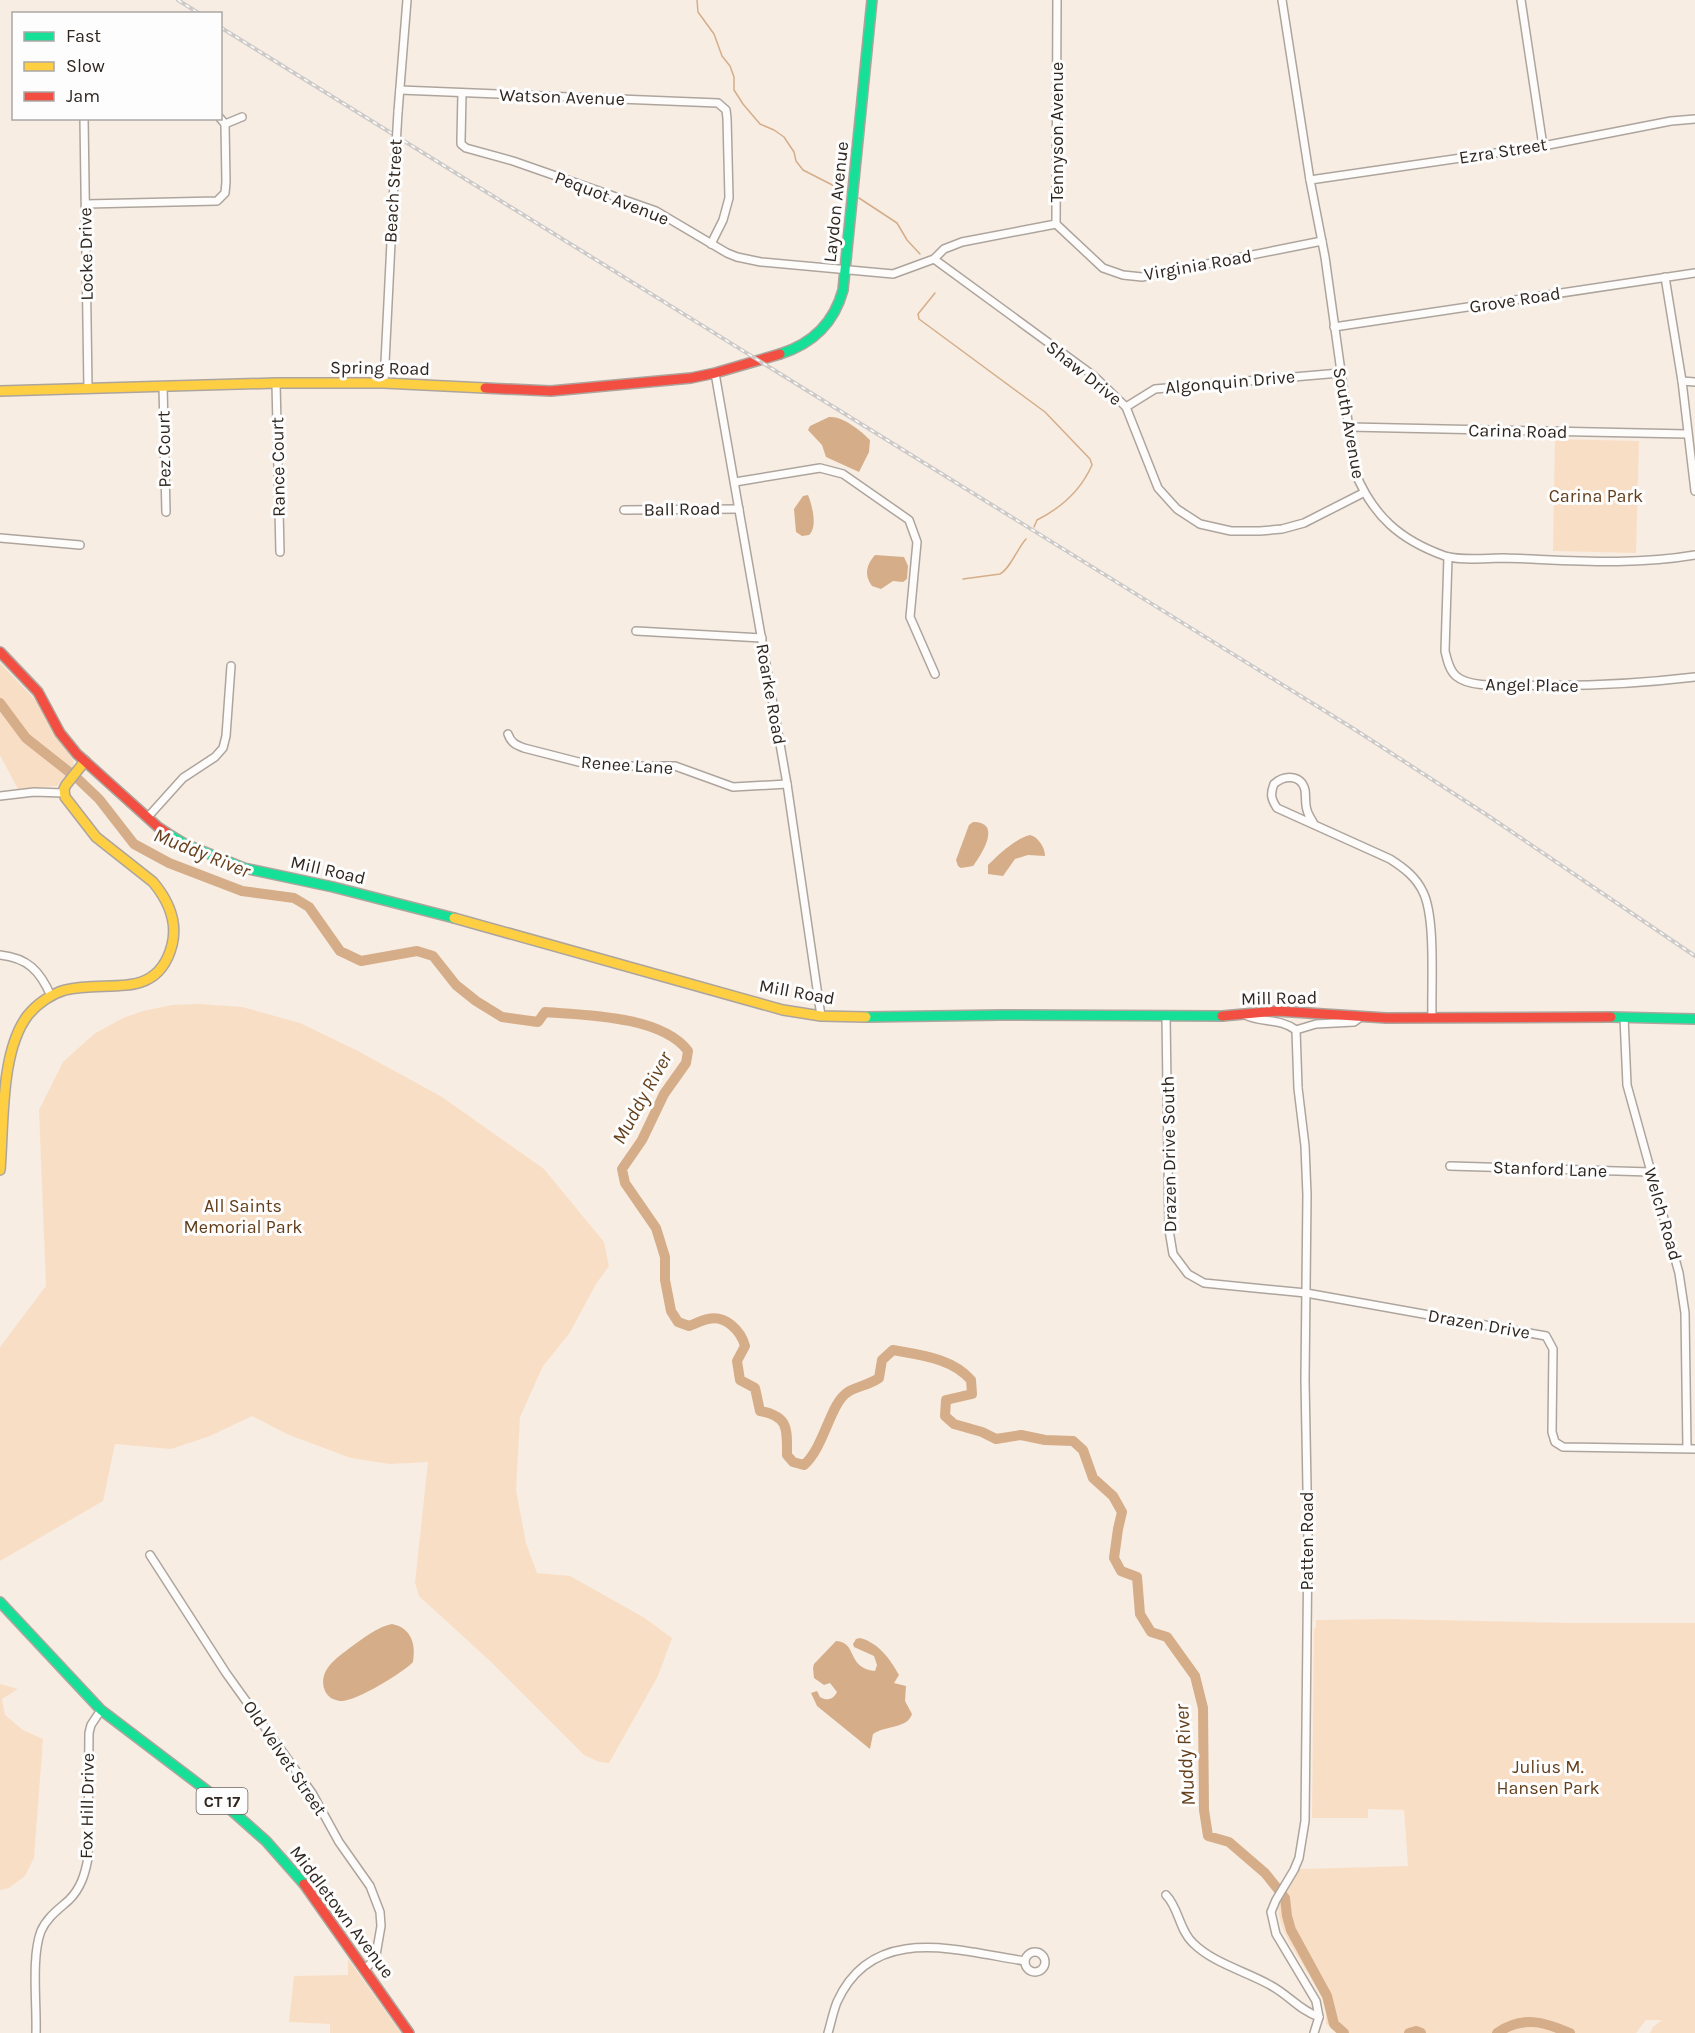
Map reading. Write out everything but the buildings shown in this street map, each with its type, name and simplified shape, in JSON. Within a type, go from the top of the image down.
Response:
[{"type":"street","name":"Beach Street","points":[[384,383],[398,112],[407,0]]},
{"type":"street","name":"Laydon Avenue","points":[[758,360],[797,348],[812,338],[824,327],[840,301],[846,270],[872,0]]},
{"type":"street","name":"Tennyson Avenue","points":[[846,270],[893,274],[934,259],[944,249],[962,242],[1056,224],[1057,0]]},
{"type":"street","name":"South Avenue","points":[[1282,0],[1310,180],[1322,241],[1355,472],[1363,493],[1390,526],[1413,542],[1448,557],[1645,561],[1695,555]]},
{"type":"street","points":[[1521,0],[1543,146]]},
{"type":"street","name":"Watson Avenue","points":[[400,90],[712,103],[723,106],[727,118],[729,198],[723,220],[711,244]]},
{"type":"street","name":"Pequot Avenue","points":[[462,93],[461,140],[463,147],[522,164],[656,212],[736,257],[846,270]]},
{"type":"street","points":[[86,204],[217,201],[225,193],[226,182],[223,121],[242,117]]},
{"type":"street","name":"Ezra Street","points":[[1310,180],[1543,146],[1671,121],[1695,119]]},
{"type":"street","name":"Locke Drive","points":[[84,120],[88,389]]},
{"type":"street","name":"Virginia Road","points":[[1056,224],[1103,268],[1123,275],[1142,277],[1322,241]]},
{"type":"street","name":"Shaw Drive","points":[[934,259],[1094,376],[1126,407],[1158,488],[1177,509],[1200,524],[1231,531],[1282,529],[1304,523],[1363,493]]},
{"type":"street","name":"Grove Road","points":[[1334,327],[1695,273]]},
{"type":"street","points":[[1665,277],[1682,381],[1695,491]]},
{"type":"street","name":"Spring Road","points":[[0,392],[276,383],[384,383],[550,390],[691,378],[758,360]]},
{"type":"street","name":"Roarke Road","points":[[715,373],[787,784],[821,1016]]},
{"type":"street","name":"Algonquin Drive","points":[[1126,407],[1155,389],[1340,373]]},
{"type":"street","points":[[1682,381],[1695,382]]},
{"type":"street","name":"Rance Court","points":[[276,383],[280,552]]},
{"type":"street","name":"Pez Court","points":[[163,387],[166,512]]},
{"type":"street","name":"Carina Road","points":[[1349,427],[1687,434]]},
{"type":"street","points":[[735,482],[819,468],[843,474],[909,520],[917,542],[910,617],[935,674]]},
{"type":"street","name":"Ball Road","points":[[624,510],[739,509]]},
{"type":"street","points":[[0,538],[80,545]]},
{"type":"street","name":"Angel Place","points":[[1448,557],[1445,651],[1447,663],[1456,676],[1476,684],[1565,686],[1695,677]]},
{"type":"street","points":[[636,631],[762,638]]},
{"type":"street","name":"Mill Road","points":[[0,652],[38,692],[66,742],[147,818],[177,840],[244,868],[333,887],[497,929],[783,1010],[821,1016],[1001,1014],[1210,1017],[1277,1011],[1432,1018],[1523,1016],[1695,1019]]},
{"type":"street","points":[[147,818],[183,778],[215,757],[223,748],[226,736],[231,666]]},
{"type":"street","name":"Renee Lane","points":[[508,734],[514,744],[594,766],[675,766],[733,787],[787,784]]},
{"type":"street","points":[[64,793],[69,780],[85,761]]},
{"type":"street","points":[[1314,824],[1306,810],[1305,789],[1301,783],[1294,777],[1286,776],[1274,784],[1271,794],[1272,802],[1277,808],[1390,859],[1403,867],[1419,884],[1431,921],[1432,1018]]},
{"type":"street","points":[[0,796],[34,792],[64,793]]},
{"type":"street","points":[[0,1170],[6,1074],[11,1045],[19,1026],[27,1016],[51,996],[76,988],[131,985],[149,980],[162,969],[169,956],[174,930],[169,904],[160,890],[96,837],[64,793]]},
{"type":"street","points":[[0,955],[23,960],[28,964],[41,976],[51,996]]},
{"type":"street","points":[[1243,1013],[1252,1018],[1281,1022],[1296,1030],[1316,1024],[1354,1022],[1362,1016]]},
{"type":"street","name":"Drazen Drive South","points":[[1166,1016],[1168,1199],[1173,1254],[1188,1274],[1204,1283],[1306,1293]]},
{"type":"street","name":"Welch Road","points":[[1624,1017],[1627,1085],[1679,1273],[1684,1299],[1687,1448]]},
{"type":"street","name":"Patten Road","points":[[1296,1030],[1299,1099],[1306,1163],[1305,1380],[1308,1552],[1305,1821],[1299,1857],[1271,1912],[1276,1934],[1316,2001],[1319,2017]]},
{"type":"street","name":"Stanford Lane","points":[[1450,1166],[1651,1172]]},
{"type":"street","name":"Drazen Drive","points":[[1306,1293],[1546,1336],[1553,1349],[1552,1432],[1555,1442],[1563,1447],[1695,1449]]},
{"type":"street","name":"Old Velvet Street","points":[[150,1555],[226,1673],[312,1793],[339,1842],[370,1886],[380,1912],[381,1926],[376,1955],[365,1969]]},
{"type":"street","name":"Middletown Avenue","points":[[0,1602],[101,1710],[259,1833],[307,1887],[409,2033]]},
{"type":"street","name":"Fox Hill Drive","points":[[36,2033],[38,1943],[49,1918],[79,1887],[88,1858],[89,1733],[91,1725],[101,1710]]},
{"type":"street","points":[[1166,1895],[1172,1901],[1191,1942],[1207,1955],[1288,1995],[1306,2012],[1319,2017],[1314,2033]]},
{"type":"street","points":[[828,2033],[836,2004],[845,1987],[858,1971],[876,1958],[898,1949],[918,1946],[943,1948],[1025,1960]]},
{"type":"green space","name":"Carina Park","points":[[1555,439],[1639,441],[1636,553],[1553,551]]},
{"type":"green space","points":[[0,663],[38,703],[73,760],[74,767],[57,786],[18,789],[0,755]]},
{"type":"green space","name":"All Saints Memorial Park","points":[[172,1005],[242,1007],[300,1023],[358,1051],[442,1097],[544,1169],[604,1242],[609,1266],[596,1284],[569,1334],[543,1366],[520,1417],[516,1490],[526,1543],[537,1573],[570,1576],[643,1617],[672,1638],[658,1676],[609,1763],[599,1762],[584,1755],[490,1661],[419,1596],[415,1583],[428,1462],[389,1464],[351,1458],[289,1435],[252,1416],[210,1436],[171,1449],[115,1444],[103,1501],[0,1561],[0,1347],[46,1286],[39,1110],[63,1062],[94,1034],[123,1018],[143,1011]]},
{"type":"green space","name":"Julius M. Hansen Park","points":[[1316,1620],[1695,1623],[1695,2033],[1650,2033],[1653,2027],[1662,2020],[1646,2020],[1636,2033],[1342,2033],[1326,2024],[1324,2000],[1282,1926],[1279,1905],[1283,1896],[1300,1869],[1408,1866],[1404,1810],[1368,1809],[1368,1818],[1312,1818],[1314,1628],[1316,1628]]},
{"type":"green space","points":[[0,1684],[18,1689],[2,1699],[5,1715],[23,1730],[43,1739],[34,1858],[25,1876],[9,1888],[0,1890]]},
{"type":"green space","points":[[348,1959],[401,2033],[330,2033],[330,2024],[289,2022],[294,1976],[348,1975]]},
{"type":"shaded area","points":[[829,417],[845,421],[870,440],[869,452],[859,472],[826,457],[822,445],[808,430],[810,426]]},
{"type":"shaded area","points":[[808,495],[814,521],[809,535],[802,536],[796,532],[794,509],[803,496]]},
{"type":"shaded area","points":[[875,555],[904,557],[908,566],[907,579],[903,582],[893,581],[881,589],[872,586],[867,570]]},
{"type":"shaded area","points":[[973,822],[982,823],[987,827],[987,840],[973,866],[961,868],[956,860],[969,825]]},
{"type":"shaded area","points":[[1030,835],[1040,843],[1045,856],[1028,855],[1015,859],[1003,876],[988,874],[988,865],[997,856],[1013,843]]},
{"type":"shaded area","points":[[392,1624],[404,1629],[411,1638],[414,1649],[413,1662],[389,1680],[355,1697],[340,1701],[329,1697],[323,1684],[330,1665],[366,1637]]},
{"type":"shaded area","points":[[860,1638],[873,1644],[892,1663],[899,1675],[894,1683],[906,1686],[905,1701],[912,1714],[901,1725],[873,1734],[870,1749],[817,1706],[811,1693],[817,1691],[820,1697],[827,1699],[834,1697],[837,1692],[830,1683],[824,1685],[814,1678],[813,1668],[814,1664],[836,1641],[843,1642],[847,1646],[860,1665],[875,1671],[877,1665],[874,1656],[854,1647],[856,1639]]},
{"type":"waterway","points":[[697,0],[698,12],[714,34],[722,56],[730,66],[734,77],[734,90],[743,104],[760,124],[784,137],[803,170],[846,192]]},
{"type":"waterway","points":[[859,198],[897,223],[907,240],[920,254]]},
{"type":"waterway","points":[[935,293],[918,314],[919,319],[1045,412],[1090,459],[1092,465],[1076,490],[1062,504],[1037,520],[1034,527]]},
{"type":"waterway","points":[[963,579],[1000,574],[1007,568],[1026,539]]},
{"type":"waterway","name":"Muddy River","points":[[0,703],[26,738],[78,779],[99,799],[134,844],[169,863],[242,891],[294,898],[309,907],[340,951],[361,961],[417,951],[433,956],[456,985],[502,1017],[538,1022],[545,1012],[601,1016],[642,1024],[676,1039],[688,1051],[686,1063],[664,1094],[642,1140],[622,1169],[625,1183],[656,1228],[665,1257],[665,1280],[671,1311],[678,1322],[689,1326],[715,1318],[732,1325],[745,1346],[737,1361],[740,1380],[755,1388],[760,1411],[781,1420],[786,1431],[787,1455],[793,1462],[804,1465],[817,1447],[836,1405],[851,1390],[879,1378],[882,1360],[893,1350],[945,1362],[971,1380],[972,1394],[946,1400],[945,1416],[954,1424],[982,1432],[996,1439],[1021,1435],[1045,1440],[1073,1441],[1083,1450],[1093,1478],[1113,1496],[1122,1512],[1114,1558],[1121,1571],[1137,1577],[1140,1614],[1151,1632],[1167,1637],[1195,1676],[1203,1708],[1204,1810],[1208,1836],[1229,1842],[1265,1873],[1285,1898],[1291,1930],[1327,1996],[1334,2024],[1344,2033]]},
{"type":"waterway","name":"Muddy River","points":[[1497,2033],[1507,2027],[1525,2022],[1542,2023],[1570,2033]]},
{"type":"waterway","name":"Muddy River","points":[[1409,2033],[1416,2031],[1421,2033]]},
{"type":"railway","points":[[178,0],[197,12]]},
{"type":"railway","points":[[222,28],[1354,729],[1487,815],[1695,956]]},
{"type":"traffic: fast","points":[[780,354],[792,350],[820,331],[834,313],[843,290],[872,0]]},
{"type":"traffic: fast","points":[[167,833],[185,844],[244,868],[333,887],[454,918]]},
{"type":"traffic: fast","points":[[866,1017],[1222,1016]]},
{"type":"traffic: fast","points":[[1611,1017],[1695,1019]]},
{"type":"traffic: fast","points":[[0,1602],[101,1710],[222,1802],[266,1841],[304,1884]]},
{"type":"traffic: slow","points":[[0,391],[276,383],[384,383],[485,388]]},
{"type":"traffic: slow","points":[[0,1170],[8,1068],[12,1048],[28,1015],[45,1000],[65,990],[129,985],[155,975],[165,963],[174,936],[170,911],[153,882],[96,837],[65,797],[66,785],[85,761]]},
{"type":"traffic: slow","points":[[454,918],[783,1010],[821,1016],[866,1017]]},
{"type":"traffic: jam","points":[[485,388],[551,391],[691,378],[780,354]]},
{"type":"traffic: jam","points":[[0,652],[38,692],[60,733],[77,754],[167,833]]},
{"type":"traffic: jam","points":[[1222,1016],[1277,1011],[1386,1018],[1611,1017]]},
{"type":"traffic: jam","points":[[304,1884],[409,2033]]}]
